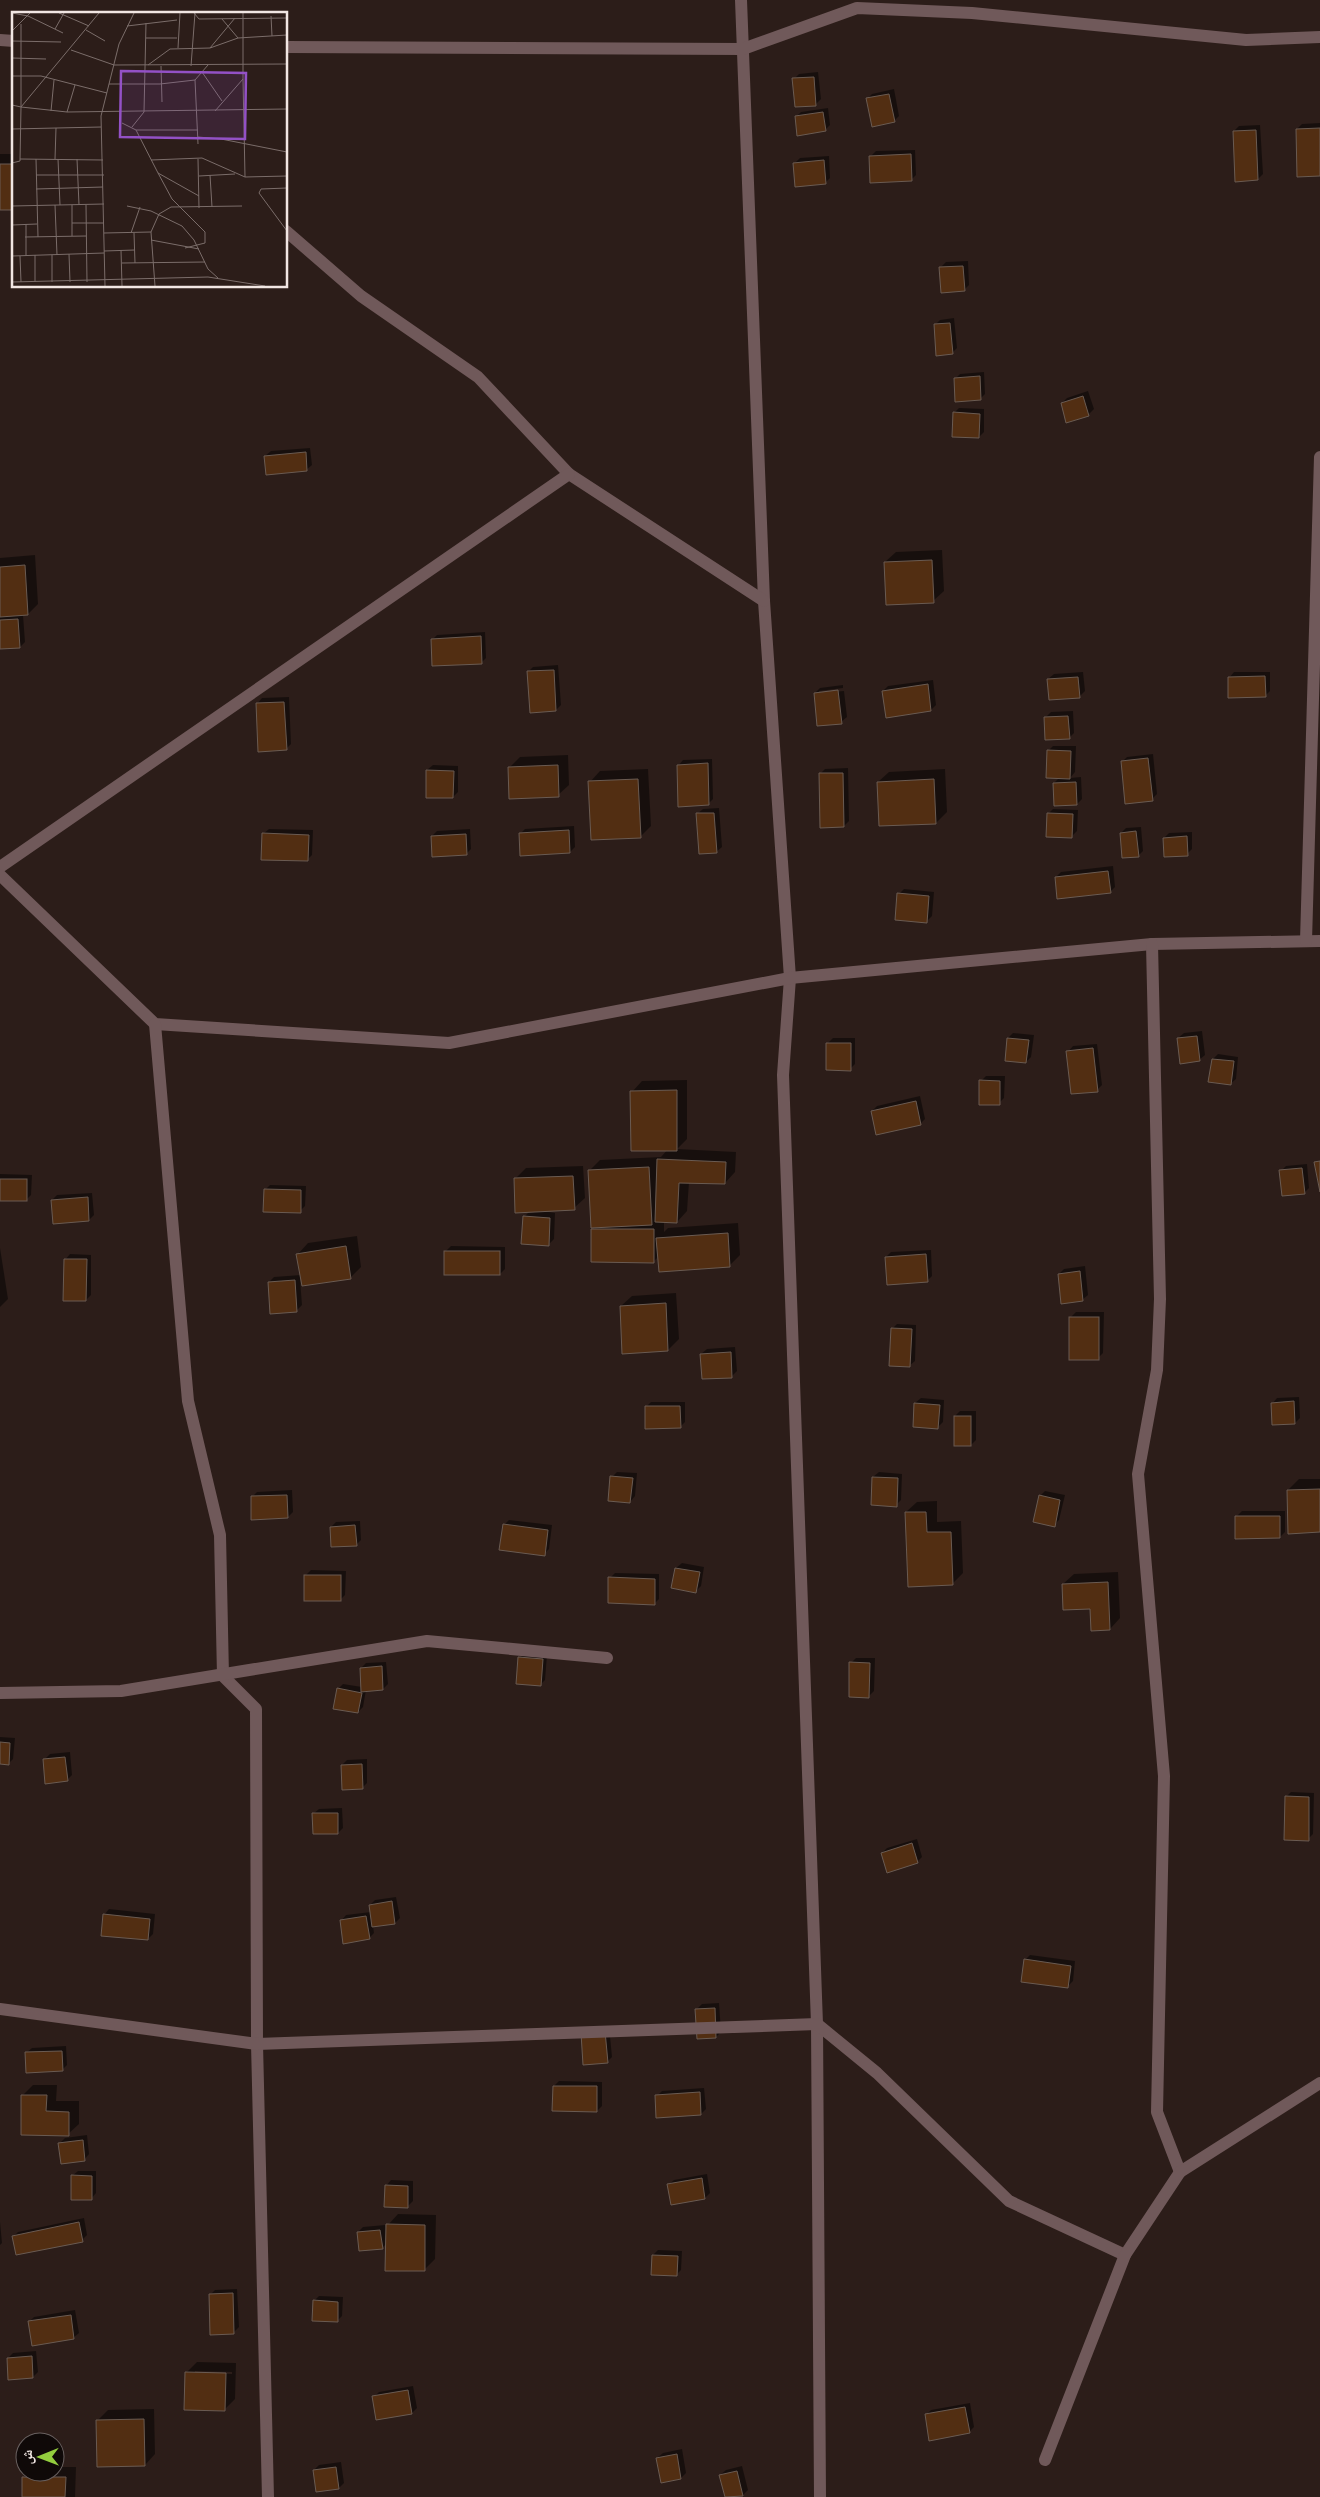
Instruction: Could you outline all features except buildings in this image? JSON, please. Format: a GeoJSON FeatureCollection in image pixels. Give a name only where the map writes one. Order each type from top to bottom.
{"type":"FeatureCollection","features":[{"type":"Feature","properties":{"kind":"street"},"geometry":{"type":"LineString","coordinates":[[741,0],[764,601],[790,978],[783,1075],[817,2024],[820,2497]]}},
{"type":"Feature","properties":{"kind":"street"},"geometry":{"type":"LineString","coordinates":[[288,47],[743,49],[857,8],[972,13],[1246,40],[1320,37]]}},
{"type":"Feature","properties":{"kind":"street"},"geometry":{"type":"LineString","coordinates":[[288,233],[361,296],[478,377],[569,474],[764,601]]}},
{"type":"Feature","properties":{"kind":"street"},"geometry":{"type":"LineString","coordinates":[[1306,941],[1320,457]]}},
{"type":"Feature","properties":{"kind":"street"},"geometry":{"type":"LineString","coordinates":[[0,867],[569,474]]}},
{"type":"Feature","properties":{"kind":"street"},"geometry":{"type":"LineString","coordinates":[[0,875],[155,1024],[449,1043],[790,978],[1152,944],[1320,941]]}},
{"type":"Feature","properties":{"kind":"street"},"geometry":{"type":"LineString","coordinates":[[1152,944],[1160,1299],[1157,1370],[1138,1474],[1164,1776],[1157,2112],[1180,2172]]}},
{"type":"Feature","properties":{"kind":"street"},"geometry":{"type":"LineString","coordinates":[[155,1024],[188,1402],[220,1535],[223,1676],[256,1709],[257,2044],[268,2497]]}},
{"type":"Feature","properties":{"kind":"street"},"geometry":{"type":"LineString","coordinates":[[0,1693],[121,1691],[223,1676],[427,1641],[607,1658]]}},
{"type":"Feature","properties":{"kind":"street"},"geometry":{"type":"LineString","coordinates":[[0,2009],[257,2044],[817,2024],[877,2073],[1009,2201],[1125,2255]]}},
{"type":"Feature","properties":{"kind":"street"},"geometry":{"type":"LineString","coordinates":[[1045,2460],[1125,2255],[1180,2172],[1320,2083]]}}]}
